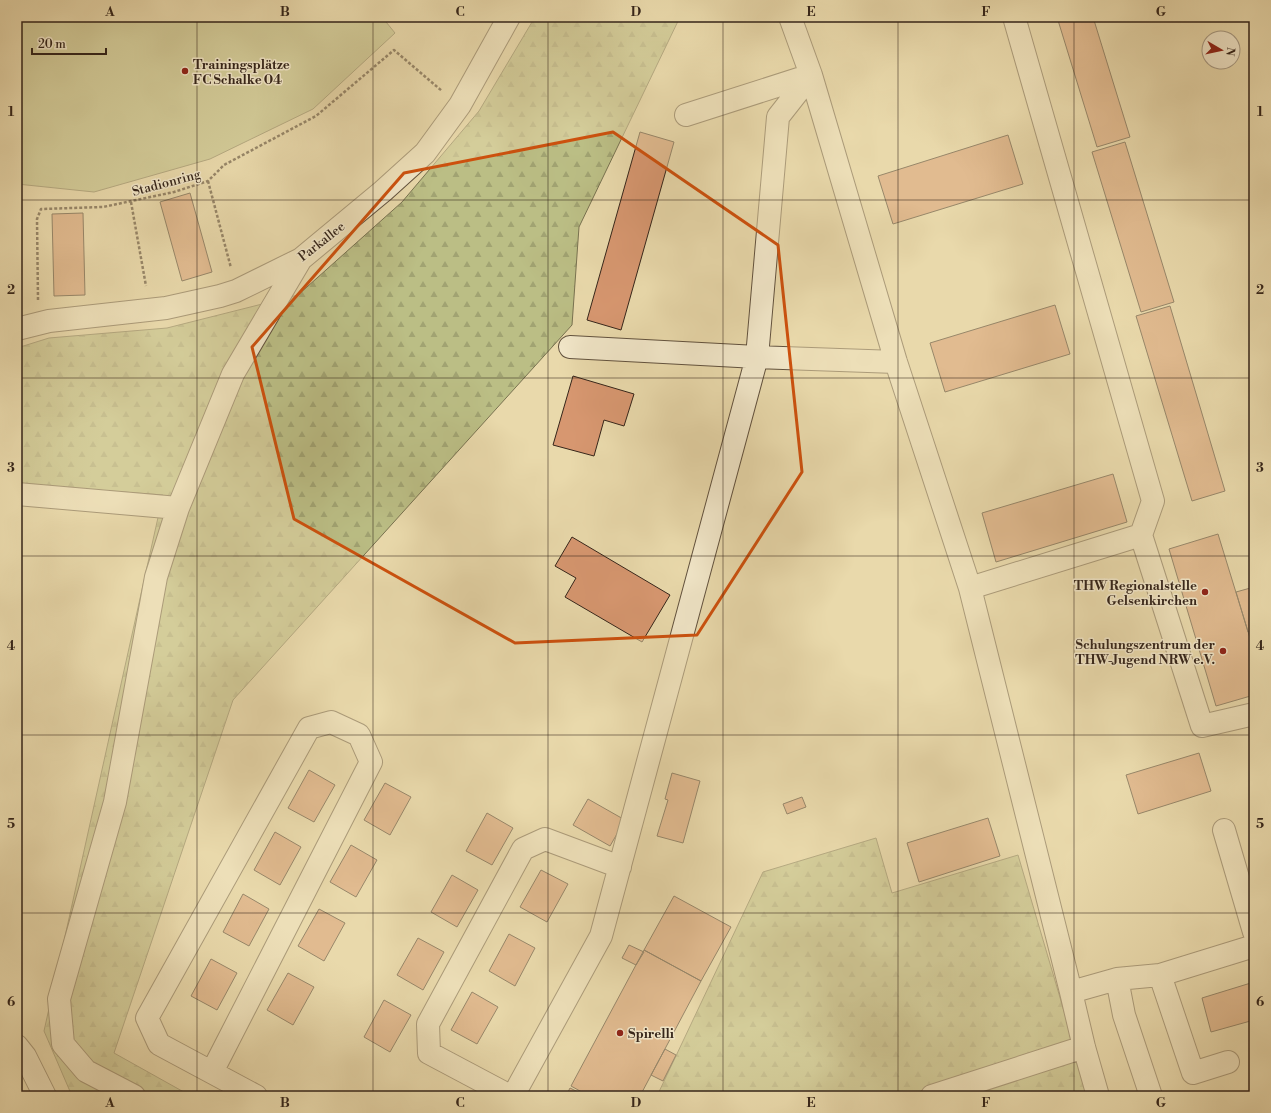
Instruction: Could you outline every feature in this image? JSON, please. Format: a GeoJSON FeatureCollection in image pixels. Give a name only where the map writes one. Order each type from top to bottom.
{"type":"FeatureCollection","features":[{"type":"Feature","properties":{"kind":"street","name":"Parkallee"},"geometry":{"type":"LineString","coordinates":[[27,326],[49,321],[166,308],[220,296],[236,291],[301,259],[383,191],[425,153],[460,105],[509,17]]}},
{"type":"Feature","properties":{"kind":"street"},"geometry":{"type":"LineString","coordinates":[[790,17],[811,75],[896,362],[970,588],[1072,992],[1084,1046],[1098,1096]]}},
{"type":"Feature","properties":{"kind":"street"},"geometry":{"type":"LineString","coordinates":[[1014,17],[1153,501],[1141,535],[1202,726],[1254,714]]}},
{"type":"Feature","properties":{"kind":"street"},"geometry":{"type":"LineString","coordinates":[[686,115],[811,75]]}},
{"type":"Feature","properties":{"kind":"street"},"geometry":{"type":"LineString","coordinates":[[513,1096],[601,936],[757,357],[778,117],[811,75]]}},
{"type":"Feature","properties":{"kind":"street"},"geometry":{"type":"LineString","coordinates":[[134,1096],[86,1071],[63,1044],[59,999],[115,802],[156,578],[178,508],[233,374],[301,259]]}},
{"type":"Feature","properties":{"kind":"street"},"geometry":{"type":"LineString","coordinates":[[570,346],[757,357],[896,362]]}},
{"type":"Feature","properties":{"kind":"street"},"geometry":{"type":"LineString","coordinates":[[17,494],[178,508]]}},
{"type":"Feature","properties":{"kind":"street"},"geometry":{"type":"LineString","coordinates":[[970,588],[1141,535]]}},
{"type":"Feature","properties":{"kind":"street"},"geometry":{"type":"LineString","coordinates":[[212,1072],[371,762],[359,736],[331,722],[309,728],[147,1018],[159,1044],[256,1096]]}},
{"type":"Feature","properties":{"kind":"street"},"geometry":{"type":"LineString","coordinates":[[1224,830],[1254,932]]}},
{"type":"Feature","properties":{"kind":"street"},"geometry":{"type":"LineString","coordinates":[[510,1096],[429,1053],[428,1024],[522,849],[545,840],[620,867]]}},
{"type":"Feature","properties":{"kind":"street"},"geometry":{"type":"LineString","coordinates":[[1072,992],[1117,980],[1160,975],[1254,946]]}},
{"type":"Feature","properties":{"kind":"street"},"geometry":{"type":"LineString","coordinates":[[1160,975],[1193,1073],[1228,1062]]}},
{"type":"Feature","properties":{"kind":"street"},"geometry":{"type":"LineString","coordinates":[[1117,980],[1124,1015],[1151,1096]]}},
{"type":"Feature","properties":{"kind":"street"},"geometry":{"type":"LineString","coordinates":[[17,1046],[25,1056],[45,1096]]}},
{"type":"Feature","properties":{"kind":"street"},"geometry":{"type":"LineString","coordinates":[[932,1096],[1084,1046]]}},
{"type":"Feature","properties":{"kind":"path","name":"Stadionring"},"geometry":{"type":"LineString","coordinates":[[27,326],[37,219],[42,209],[103,207],[174,192],[208,181],[224,165],[316,116],[394,50],[460,105]]}},
{"type":"Feature","properties":{"kind":"path"},"geometry":{"type":"LineString","coordinates":[[208,181],[236,291]]}},
{"type":"Feature","properties":{"kind":"path"},"geometry":{"type":"LineString","coordinates":[[131,202],[145,284]]}},
{"type":"Feature","properties":{"kind":"path"},"geometry":{"type":"LineString","coordinates":[[17,248],[18,214]]}},
{"type":"Feature","properties":{"kind":"highlighted area"},"geometry":{"type":"Polygon","coordinates":[[[613,132],[778,245],[802,472],[697,635],[515,643],[294,519],[252,347],[404,173],[613,132]]]}},
{"type":"Feature","properties":{"kind":"green space","name":"Trainingsplätze FC Schalke 04"},"geometry":{"type":"Polygon","coordinates":[[[17,17],[382,17],[395,33],[313,109],[210,159],[94,192],[17,184],[17,17]]]}},
{"type":"Feature","properties":{"kind":"green space"},"geometry":{"type":"Polygon","coordinates":[[[535,17],[680,17],[579,227],[572,325],[233,700],[114,1053],[191,1096],[72,1096],[44,1031],[163,495],[17,484],[17,348],[49,338],[167,328],[298,295],[402,202],[479,111],[535,17]]]}},
{"type":"Feature","properties":{"kind":"green space"},"geometry":{"type":"Polygon","coordinates":[[[876,838],[892,893],[1018,855],[1089,1096],[657,1096],[763,872],[876,838]]]}},
{"type":"Feature","properties":{"kind":"building"},"geometry":{"type":"Polygon","coordinates":[[[1057,17],[1093,17],[1130,137],[1097,147],[1057,17]]]}},
{"type":"Feature","properties":{"kind":"building"},"geometry":{"type":"Polygon","coordinates":[[[640,132],[674,142],[621,330],[587,320],[640,132]]]}},
{"type":"Feature","properties":{"kind":"building"},"geometry":{"type":"Polygon","coordinates":[[[1008,135],[1023,184],[893,224],[878,176],[1008,135]]]}},
{"type":"Feature","properties":{"kind":"building"},"geometry":{"type":"Polygon","coordinates":[[[1125,142],[1174,302],[1141,312],[1092,152],[1125,142]]]}},
{"type":"Feature","properties":{"kind":"building"},"geometry":{"type":"Polygon","coordinates":[[[190,193],[212,272],[182,281],[160,202],[190,193]]]}},
{"type":"Feature","properties":{"kind":"building"},"geometry":{"type":"Polygon","coordinates":[[[83,213],[85,295],[54,296],[52,214],[83,213]]]}},
{"type":"Feature","properties":{"kind":"building"},"geometry":{"type":"Polygon","coordinates":[[[1055,305],[1070,354],[945,392],[930,343],[1055,305]]]}},
{"type":"Feature","properties":{"kind":"building"},"geometry":{"type":"Polygon","coordinates":[[[1170,306],[1225,491],[1192,501],[1136,316],[1170,306]]]}},
{"type":"Feature","properties":{"kind":"building"},"geometry":{"type":"Polygon","coordinates":[[[573,376],[634,394],[624,426],[604,420],[594,456],[553,445],[573,376]]]}},
{"type":"Feature","properties":{"kind":"building"},"geometry":{"type":"Polygon","coordinates":[[[1113,474],[1127,522],[996,562],[982,513],[1113,474]]]}},
{"type":"Feature","properties":{"kind":"building"},"geometry":{"type":"Polygon","coordinates":[[[1218,534],[1254,651],[1254,695],[1216,706],[1169,549],[1218,534]]]}},
{"type":"Feature","properties":{"kind":"building"},"geometry":{"type":"Polygon","coordinates":[[[572,537],[670,595],[642,642],[565,597],[576,578],[555,566],[572,537]]]}},
{"type":"Feature","properties":{"kind":"building"},"geometry":{"type":"Polygon","coordinates":[[[1254,587],[1254,630],[1248,632],[1236,592],[1254,587]]]}},
{"type":"Feature","properties":{"kind":"building"},"geometry":{"type":"Polygon","coordinates":[[[1199,753],[1211,791],[1138,814],[1126,775],[1199,753]]]}},
{"type":"Feature","properties":{"kind":"building"},"geometry":{"type":"Polygon","coordinates":[[[309,770],[335,785],[314,822],[288,808],[309,770]]]}},
{"type":"Feature","properties":{"kind":"building"},"geometry":{"type":"Polygon","coordinates":[[[672,773],[700,781],[683,843],[657,836],[668,800],[665,799],[672,773]]]}},
{"type":"Feature","properties":{"kind":"building"},"geometry":{"type":"Polygon","coordinates":[[[385,783],[411,797],[390,835],[364,820],[385,783]]]}},
{"type":"Feature","properties":{"kind":"building"},"geometry":{"type":"Polygon","coordinates":[[[802,797],[806,807],[787,814],[783,804],[802,797]]]}},
{"type":"Feature","properties":{"kind":"building"},"geometry":{"type":"Polygon","coordinates":[[[588,799],[625,820],[610,846],[573,825],[588,799]]]}},
{"type":"Feature","properties":{"kind":"building"},"geometry":{"type":"Polygon","coordinates":[[[487,813],[513,828],[492,865],[466,851],[487,813]]]}},
{"type":"Feature","properties":{"kind":"building"},"geometry":{"type":"Polygon","coordinates":[[[988,818],[1000,856],[919,882],[907,843],[988,818]]]}},
{"type":"Feature","properties":{"kind":"building"},"geometry":{"type":"Polygon","coordinates":[[[275,832],[301,847],[280,885],[254,870],[275,832]]]}},
{"type":"Feature","properties":{"kind":"building"},"geometry":{"type":"Polygon","coordinates":[[[351,845],[377,860],[356,897],[330,882],[351,845]]]}},
{"type":"Feature","properties":{"kind":"building"},"geometry":{"type":"Polygon","coordinates":[[[541,870],[568,884],[547,922],[520,907],[541,870]]]}},
{"type":"Feature","properties":{"kind":"building"},"geometry":{"type":"Polygon","coordinates":[[[452,875],[478,890],[457,927],[431,912],[452,875]]]}},
{"type":"Feature","properties":{"kind":"building"},"geometry":{"type":"Polygon","coordinates":[[[243,894],[269,909],[249,946],[223,932],[243,894]]]}},
{"type":"Feature","properties":{"kind":"building"},"geometry":{"type":"Polygon","coordinates":[[[674,896],[731,927],[701,981],[644,950],[674,896]]]}},
{"type":"Feature","properties":{"kind":"building"},"geometry":{"type":"Polygon","coordinates":[[[319,909],[345,923],[324,961],[298,946],[319,909]]]}},
{"type":"Feature","properties":{"kind":"building"},"geometry":{"type":"Polygon","coordinates":[[[509,934],[535,948],[515,986],[489,971],[509,934]]]}},
{"type":"Feature","properties":{"kind":"building"},"geometry":{"type":"Polygon","coordinates":[[[418,938],[444,952],[423,990],[397,975],[418,938]]]}},
{"type":"Feature","properties":{"kind":"building"},"geometry":{"type":"Polygon","coordinates":[[[629,945],[644,952],[636,965],[622,958],[629,945]]]}},
{"type":"Feature","properties":{"kind":"building"},"geometry":{"type":"Polygon","coordinates":[[[644,950],[701,981],[640,1096],[589,1096],[571,1086],[644,950]]]}},
{"type":"Feature","properties":{"kind":"building"},"geometry":{"type":"Polygon","coordinates":[[[211,959],[237,973],[217,1010],[191,996],[211,959]]]}},
{"type":"Feature","properties":{"kind":"building"},"geometry":{"type":"Polygon","coordinates":[[[288,973],[314,987],[293,1025],[267,1010],[288,973]]]}},
{"type":"Feature","properties":{"kind":"building"},"geometry":{"type":"Polygon","coordinates":[[[1254,982],[1254,1020],[1211,1032],[1202,998],[1254,982]]]}},
{"type":"Feature","properties":{"kind":"building"},"geometry":{"type":"Polygon","coordinates":[[[472,992],[498,1007],[477,1044],[451,1030],[472,992]]]}},
{"type":"Feature","properties":{"kind":"building"},"geometry":{"type":"Polygon","coordinates":[[[384,1000],[411,1015],[390,1052],[364,1037],[384,1000]]]}},
{"type":"Feature","properties":{"kind":"building"},"geometry":{"type":"Polygon","coordinates":[[[665,1049],[676,1055],[663,1081],[651,1075],[665,1049]]]}},
{"type":"Feature","properties":{"kind":"building"},"geometry":{"type":"Polygon","coordinates":[[[570,1088],[586,1096],[566,1096],[570,1088]]]}},
{"type":"Feature","properties":{"kind":"place","name":"Trainingsplätze FC Schalke 04"},"geometry":{"type":"Point","coordinates":[185,71]}},
{"type":"Feature","properties":{"kind":"place","name":"THW Regionalstelle Gelsenkirchen"},"geometry":{"type":"Point","coordinates":[1205,592]}},
{"type":"Feature","properties":{"kind":"place","name":"Schulungszentrum der THW-Jugend NRW e.V."},"geometry":{"type":"Point","coordinates":[1223,651]}},
{"type":"Feature","properties":{"kind":"place","name":"Spirelli"},"geometry":{"type":"Point","coordinates":[620,1033]}}]}
